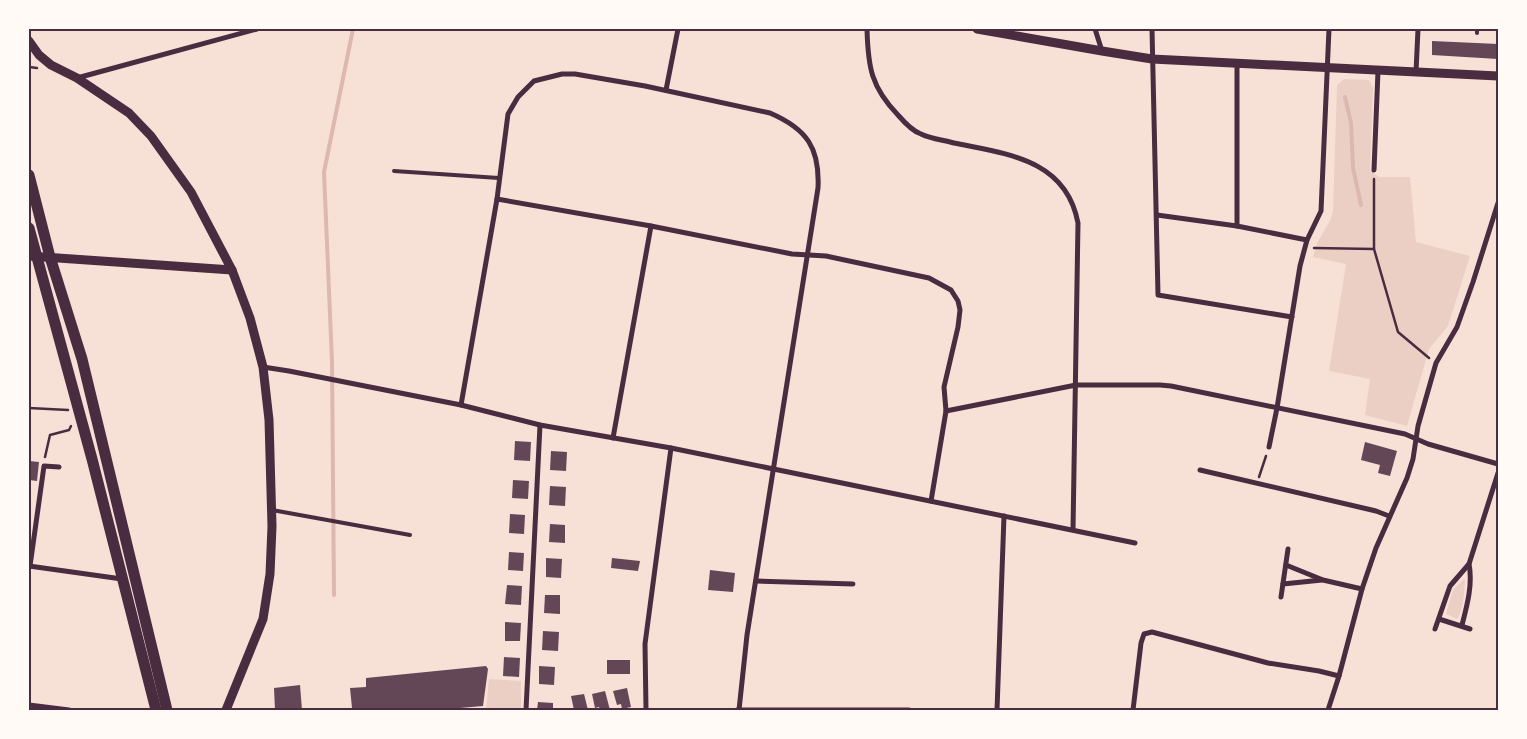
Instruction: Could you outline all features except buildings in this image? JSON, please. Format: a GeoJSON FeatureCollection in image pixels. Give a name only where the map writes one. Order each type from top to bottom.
{"type":"FeatureCollection","features":[{"type":"Feature","properties":{"kind":"main road"},"geometry":{"type":"LineString","coordinates":[[29,175],[50,257],[82,358],[167,710]]}},
{"type":"Feature","properties":{"kind":"main road"},"geometry":{"type":"LineString","coordinates":[[29,228],[32,257],[78,410],[156,710]]}},
{"type":"Feature","properties":{"kind":"street"},"geometry":{"type":"LineString","coordinates":[[77,78],[257,29]]}},
{"type":"Feature","properties":{"kind":"street"},"geometry":{"type":"LineString","coordinates":[[666,90],[678,29]]}},
{"type":"Feature","properties":{"kind":"street"},"geometry":{"type":"LineString","coordinates":[[867,29],[868,59],[873,79],[885,102],[903,121],[920,134],[1014,156],[1035,164],[1053,175],[1075,207],[1078,223],[1073,530]]}},
{"type":"Feature","properties":{"kind":"street"},"geometry":{"type":"LineString","coordinates":[[977,29],[1102,52],[1152,59],[1498,76]]}},
{"type":"Feature","properties":{"kind":"street"},"geometry":{"type":"LineString","coordinates":[[1095,29],[1102,52]]}},
{"type":"Feature","properties":{"kind":"street"},"geometry":{"type":"LineString","coordinates":[[1152,29],[1158,294],[1292,317]]}},
{"type":"Feature","properties":{"kind":"street"},"geometry":{"type":"LineString","coordinates":[[1269,447],[1278,408],[1300,266],[1307,240],[1321,211],[1329,29]]}},
{"type":"Feature","properties":{"kind":"street"},"geometry":{"type":"LineString","coordinates":[[1416,72],[1418,29]]}},
{"type":"Feature","properties":{"kind":"street"},"geometry":{"type":"LineString","coordinates":[[29,41],[39,55],[51,65],[77,78],[129,113],[151,136],[192,192],[232,270],[250,318],[263,367],[269,420],[272,510],[270,574],[263,619],[226,710]]}},
{"type":"Feature","properties":{"kind":"street"},"geometry":{"type":"LineString","coordinates":[[1237,64],[1237,226]]}},
{"type":"Feature","properties":{"kind":"street"},"geometry":{"type":"LineString","coordinates":[[1374,170],[1378,71]]}},
{"type":"Feature","properties":{"kind":"street"},"geometry":{"type":"LineString","coordinates":[[461,405],[497,199],[508,114],[518,97],[534,81],[562,74],[575,74],[666,90],[770,114],[790,123],[805,135],[814,152],[818,174],[808,255],[747,635],[738,710],[909,710]]}},
{"type":"Feature","properties":{"kind":"street"},"geometry":{"type":"LineString","coordinates":[[497,199],[651,226],[792,254],[826,256],[930,278],[951,290],[958,301],[960,310],[958,327],[944,387],[946,411],[931,501]]}},
{"type":"Feature","properties":{"kind":"street"},"geometry":{"type":"LineString","coordinates":[[1328,710],[1362,589],[1376,548],[1407,478],[1413,459],[1415,439],[1436,363],[1457,327],[1496,223],[1498,204]]}},
{"type":"Feature","properties":{"kind":"street"},"geometry":{"type":"LineString","coordinates":[[1157,215],[1237,226],[1307,240]]}},
{"type":"Feature","properties":{"kind":"street"},"geometry":{"type":"LineString","coordinates":[[613,438],[651,226]]}},
{"type":"Feature","properties":{"kind":"street"},"geometry":{"type":"LineString","coordinates":[[32,257],[232,270]]}},
{"type":"Feature","properties":{"kind":"street"},"geometry":{"type":"LineString","coordinates":[[263,367],[289,370],[461,405],[540,425],[671,448],[1135,543]]}},
{"type":"Feature","properties":{"kind":"street"},"geometry":{"type":"LineString","coordinates":[[946,411],[1076,385],[1160,385],[1405,434],[1428,444],[1498,464]]}},
{"type":"Feature","properties":{"kind":"street"},"geometry":{"type":"LineString","coordinates":[[526,710],[540,425]]}},
{"type":"Feature","properties":{"kind":"street"},"geometry":{"type":"LineString","coordinates":[[646,710],[646,644],[671,448]]}},
{"type":"Feature","properties":{"kind":"street"},"geometry":{"type":"LineString","coordinates":[[59,467],[44,466],[30,566],[123,579]]}},
{"type":"Feature","properties":{"kind":"street"},"geometry":{"type":"LineString","coordinates":[[1200,470],[1389,516]]}},
{"type":"Feature","properties":{"kind":"street"},"geometry":{"type":"LineString","coordinates":[[1436,629],[1450,586],[1469,564],[1498,473]]}},
{"type":"Feature","properties":{"kind":"street"},"geometry":{"type":"LineString","coordinates":[[997,710],[1004,516]]}},
{"type":"Feature","properties":{"kind":"street"},"geometry":{"type":"LineString","coordinates":[[1281,597],[1288,549]]}},
{"type":"Feature","properties":{"kind":"street"},"geometry":{"type":"LineString","coordinates":[[1462,626],[1468,599],[1471,572],[1469,564]]}},
{"type":"Feature","properties":{"kind":"street"},"geometry":{"type":"LineString","coordinates":[[1286,565],[1323,580],[1362,589]]}},
{"type":"Feature","properties":{"kind":"street"},"geometry":{"type":"LineString","coordinates":[[1283,584],[1323,580]]}},
{"type":"Feature","properties":{"kind":"street"},"geometry":{"type":"LineString","coordinates":[[756,581],[854,584]]}},
{"type":"Feature","properties":{"kind":"street"},"geometry":{"type":"LineString","coordinates":[[1439,619],[1470,629]]}},
{"type":"Feature","properties":{"kind":"street"},"geometry":{"type":"LineString","coordinates":[[1133,710],[1141,643],[1144,634],[1152,632],[1268,663],[1339,676]]}},
{"type":"Feature","properties":{"kind":"street"},"geometry":{"type":"LineString","coordinates":[[29,705],[69,710]]}},
{"type":"Feature","properties":{"kind":"lane"},"geometry":{"type":"LineString","coordinates":[[394,171],[499,178]]}},
{"type":"Feature","properties":{"kind":"lane"},"geometry":{"type":"LineString","coordinates":[[272,510],[410,535]]}},
{"type":"Feature","properties":{"kind":"path"},"geometry":{"type":"LineString","coordinates":[[1374,170],[1374,249],[1398,332],[1436,363]]}},
{"type":"Feature","properties":{"kind":"path"},"geometry":{"type":"LineString","coordinates":[[1306,248],[1374,249]]}},
{"type":"Feature","properties":{"kind":"path"},"geometry":{"type":"LineString","coordinates":[[29,408],[78,410]]}},
{"type":"Feature","properties":{"kind":"path"},"geometry":{"type":"LineString","coordinates":[[44,466],[50,435],[69,430]]}},
{"type":"Feature","properties":{"kind":"path"},"geometry":{"type":"LineString","coordinates":[[1257,483],[1269,447]]}},
{"type":"Feature","properties":{"kind":"shaded area"},"geometry":{"type":"Polygon","coordinates":[[[1344,79],[1369,80],[1373,88],[1370,171],[1379,177],[1410,177],[1416,242],[1470,256],[1448,326],[1429,349],[1407,426],[1365,415],[1370,379],[1329,371],[1346,264],[1313,257],[1317,243],[1331,219],[1333,210],[1337,85],[1344,79]]]}},
{"type":"Feature","properties":{"kind":"shaded area"},"geometry":{"type":"Polygon","coordinates":[[[1464,579],[1463,600],[1457,619],[1446,614],[1453,590],[1464,579]]]}},
{"type":"Feature","properties":{"kind":"shaded area"},"geometry":{"type":"Polygon","coordinates":[[[489,679],[521,681],[521,710],[486,710],[489,679]]]}},
{"type":"Feature","properties":{"kind":"waterway"},"geometry":{"type":"LineString","coordinates":[[334,595],[332,362],[324,172],[353,29]]}},
{"type":"Feature","properties":{"kind":"waterway"},"geometry":{"type":"LineString","coordinates":[[1345,97],[1351,123],[1353,168],[1361,205]]}}]}
